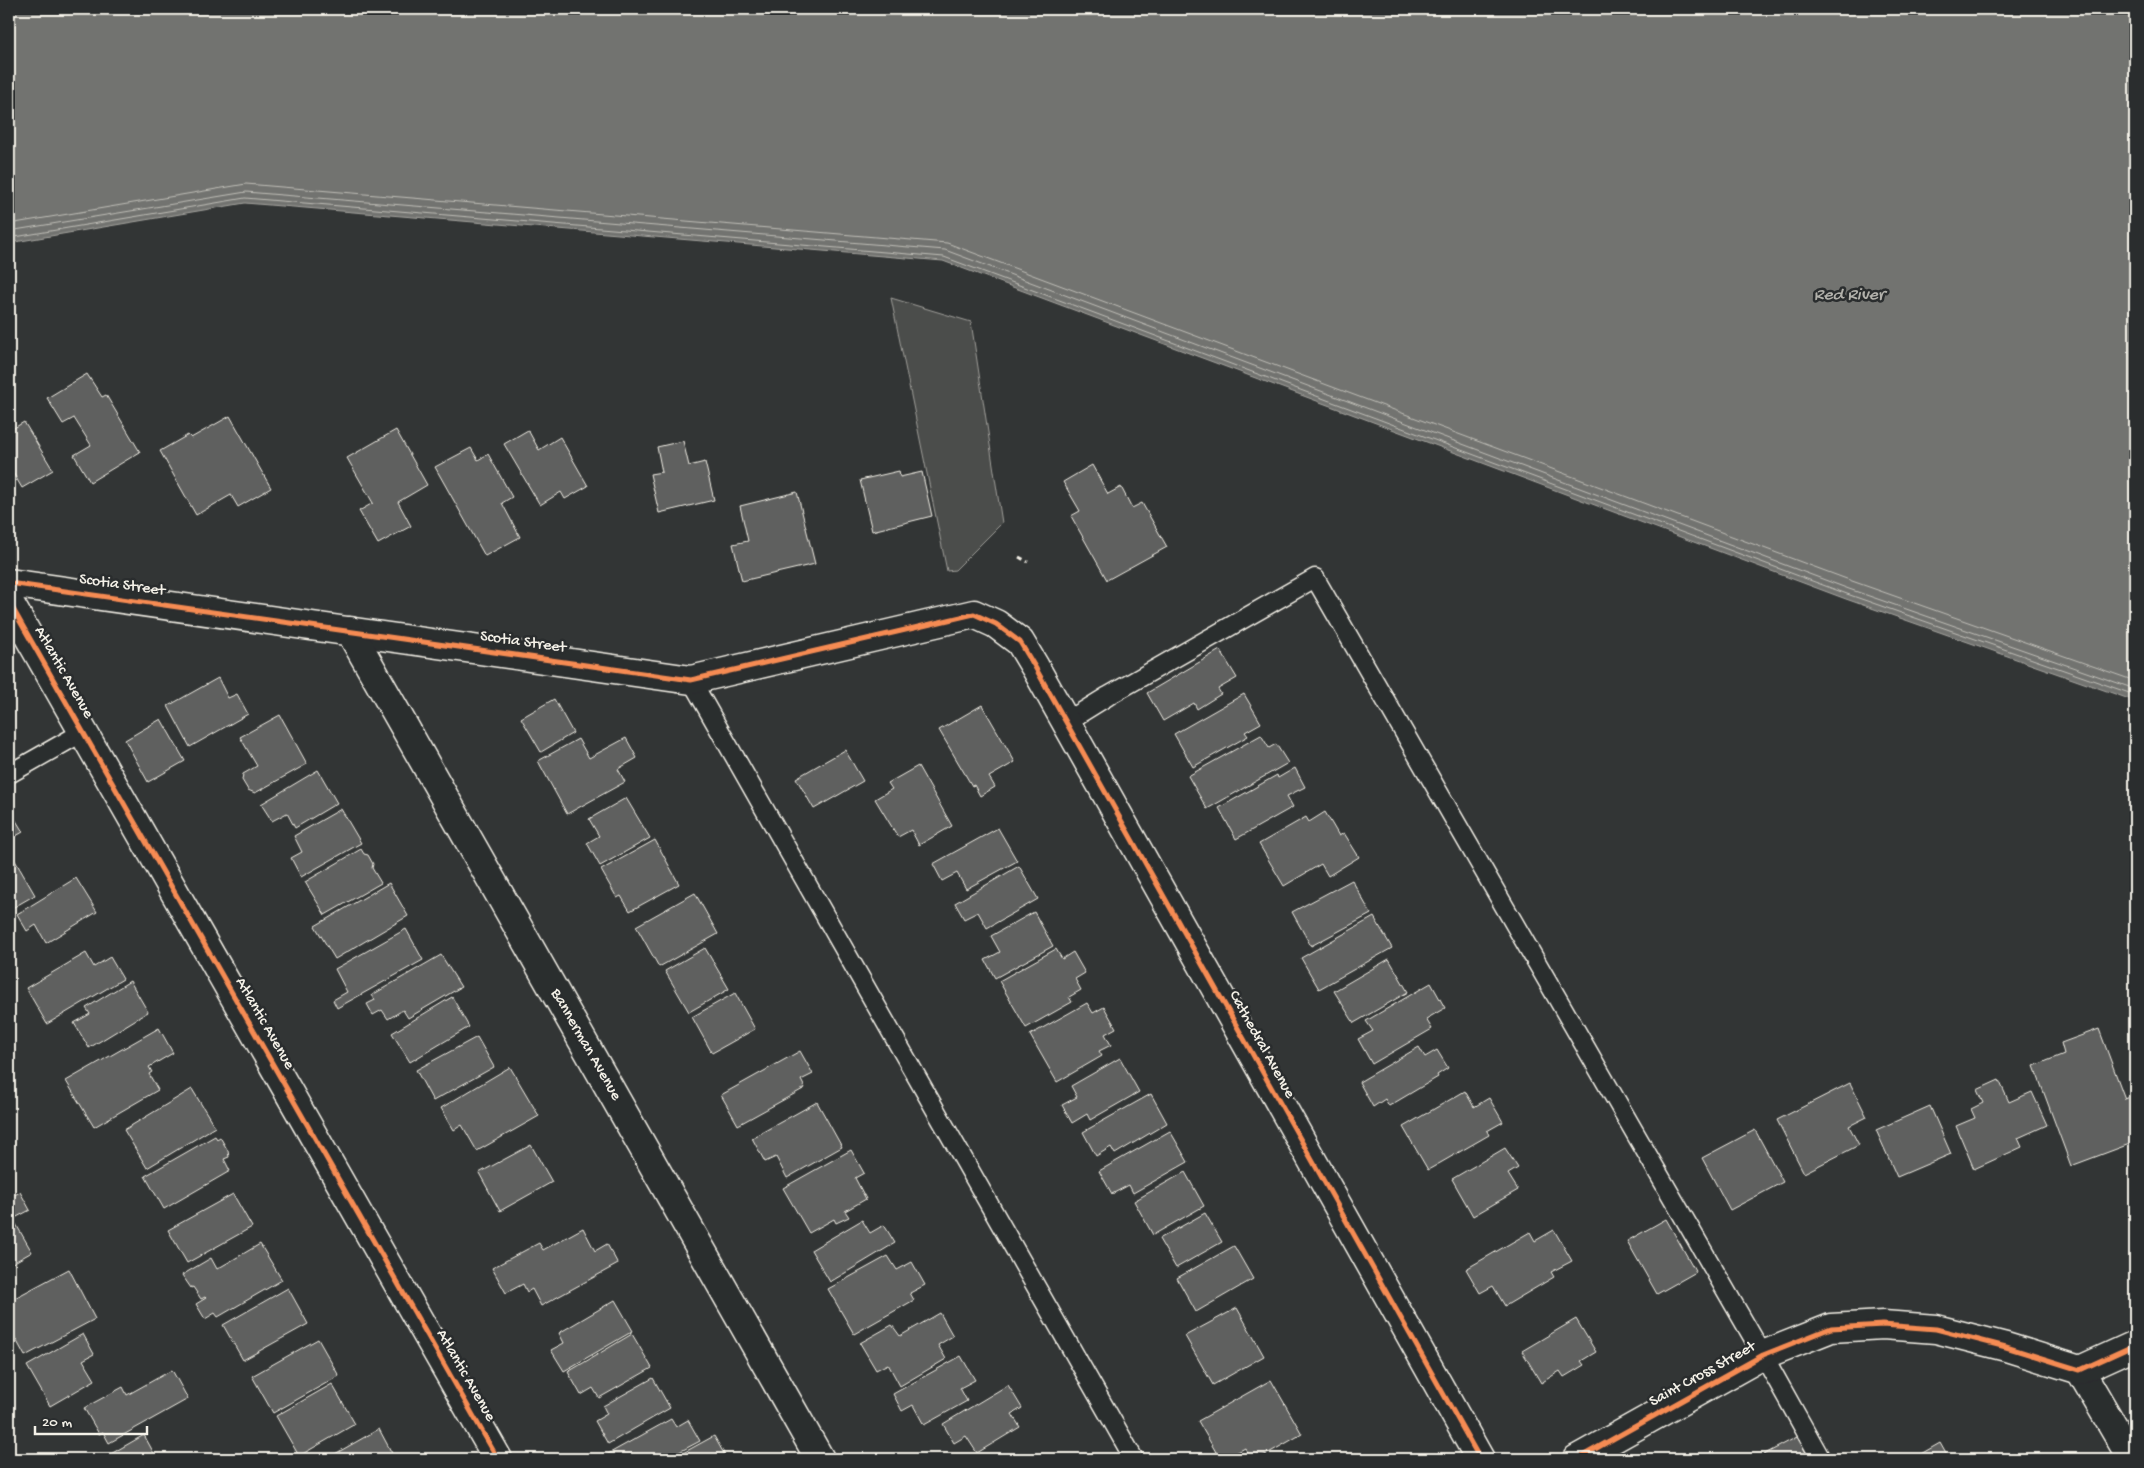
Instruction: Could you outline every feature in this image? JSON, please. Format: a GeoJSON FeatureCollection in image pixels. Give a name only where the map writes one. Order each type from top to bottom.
{"type":"FeatureCollection","features":[{"type":"Feature","properties":{"kind":"street","name":"Scotia Street"},"geometry":{"type":"LineString","coordinates":[[9,582],[691,680],[974,614],[996,624],[1020,642]]}},
{"type":"Feature","properties":{"kind":"street","name":"Atlantic Avenue"},"geometry":{"type":"LineString","coordinates":[[9,602],[498,1459]]}},
{"type":"Feature","properties":{"kind":"street","name":"Bannerman Avenue"},"geometry":{"type":"LineString","coordinates":[[350,631],[820,1459]]}},
{"type":"Feature","properties":{"kind":"street","name":"Cathedral Avenue"},"geometry":{"type":"LineString","coordinates":[[1020,642],[1480,1459]]}},
{"type":"Feature","properties":{"kind":"street","name":"Saint Cross Street"},"geometry":{"type":"LineString","coordinates":[[1576,1459],[1763,1355],[1831,1328],[1883,1325],[1936,1329],[2006,1347],[2080,1370]]}},
{"type":"Feature","properties":{"kind":"street"},"geometry":{"type":"LineString","coordinates":[[2132,1459],[2080,1370],[2135,1345]]}},
{"type":"Feature","properties":{"kind":"lane"},"geometry":{"type":"LineString","coordinates":[[1066,722],[1315,578],[1763,1355],[1821,1459]]}},
{"type":"Feature","properties":{"kind":"lane"},"geometry":{"type":"LineString","coordinates":[[691,680],[1134,1459]]}},
{"type":"Feature","properties":{"kind":"lane"},"geometry":{"type":"LineString","coordinates":[[9,774],[83,732]]}},
{"type":"Feature","properties":{"kind":"path"},"geometry":{"type":"LineString","coordinates":[[1019,557],[1028,562]]}},
{"type":"Feature","properties":{"kind":"shaded area"},"geometry":{"type":"Polygon","coordinates":[[[891,298],[971,322],[1002,523],[955,570],[947,571],[891,298]]]}},
{"type":"Feature","properties":{"kind":"water","name":"Red River"},"geometry":{"type":"Polygon","coordinates":[[[9,9],[2135,9],[2135,701],[1846,599],[943,261],[245,203],[9,243],[9,9]]]}},
{"type":"Feature","properties":{"kind":"building"},"geometry":{"type":"Polygon","coordinates":[[[87,374],[102,397],[106,395],[140,452],[90,482],[74,455],[91,445],[74,418],[63,424],[47,398],[87,374]]]}},
{"type":"Feature","properties":{"kind":"building"},"geometry":{"type":"Polygon","coordinates":[[[230,416],[271,488],[238,507],[231,495],[196,515],[160,451],[188,435],[191,438],[230,416]]]}},
{"type":"Feature","properties":{"kind":"building"},"geometry":{"type":"Polygon","coordinates":[[[24,422],[53,470],[22,488],[9,466],[9,431],[24,422]]]}},
{"type":"Feature","properties":{"kind":"building"},"geometry":{"type":"Polygon","coordinates":[[[396,430],[427,485],[398,502],[411,526],[378,544],[359,511],[373,503],[347,458],[396,430]]]}},
{"type":"Feature","properties":{"kind":"building"},"geometry":{"type":"Polygon","coordinates":[[[528,430],[539,450],[560,437],[588,486],[565,499],[561,492],[540,505],[504,444],[528,430]]]}},
{"type":"Feature","properties":{"kind":"building"},"geometry":{"type":"Polygon","coordinates":[[[683,441],[689,466],[705,462],[714,500],[659,513],[650,474],[662,472],[657,447],[683,441]]]}},
{"type":"Feature","properties":{"kind":"building"},"geometry":{"type":"Polygon","coordinates":[[[471,448],[478,460],[488,454],[512,497],[502,503],[520,537],[485,556],[435,467],[471,448]]]}},
{"type":"Feature","properties":{"kind":"building"},"geometry":{"type":"Polygon","coordinates":[[[1092,465],[1108,494],[1121,487],[1132,508],[1142,503],[1167,547],[1107,580],[1071,516],[1080,511],[1063,482],[1092,465]]]}},
{"type":"Feature","properties":{"kind":"building"},"geometry":{"type":"Polygon","coordinates":[[[899,471],[900,477],[922,472],[932,516],[872,531],[860,480],[899,471]]]}},
{"type":"Feature","properties":{"kind":"building"},"geometry":{"type":"Polygon","coordinates":[[[797,492],[815,564],[742,581],[733,544],[748,541],[740,506],[797,492]]]}},
{"type":"Feature","properties":{"kind":"building"},"geometry":{"type":"Polygon","coordinates":[[[1220,650],[1237,678],[1218,689],[1221,694],[1197,709],[1194,703],[1163,721],[1147,693],[1220,650]]]}},
{"type":"Feature","properties":{"kind":"building"},"geometry":{"type":"Polygon","coordinates":[[[218,678],[228,698],[237,694],[248,714],[190,747],[168,706],[218,678]]]}},
{"type":"Feature","properties":{"kind":"building"},"geometry":{"type":"Polygon","coordinates":[[[1244,694],[1261,723],[1245,732],[1248,736],[1193,767],[1174,734],[1244,694]]]}},
{"type":"Feature","properties":{"kind":"building"},"geometry":{"type":"Polygon","coordinates":[[[554,699],[573,733],[541,752],[521,718],[554,699]]]}},
{"type":"Feature","properties":{"kind":"building"},"geometry":{"type":"Polygon","coordinates":[[[982,705],[1015,762],[989,777],[995,787],[980,796],[974,785],[972,786],[939,730],[982,705]]]}},
{"type":"Feature","properties":{"kind":"building"},"geometry":{"type":"Polygon","coordinates":[[[280,715],[307,764],[255,793],[248,790],[242,780],[243,774],[257,766],[240,737],[280,715]]]}},
{"type":"Feature","properties":{"kind":"building"},"geometry":{"type":"Polygon","coordinates":[[[161,719],[185,761],[148,782],[125,740],[161,719]]]}},
{"type":"Feature","properties":{"kind":"building"},"geometry":{"type":"Polygon","coordinates":[[[1261,735],[1269,748],[1276,744],[1288,763],[1207,809],[1188,776],[1261,735]]]}},
{"type":"Feature","properties":{"kind":"building"},"geometry":{"type":"Polygon","coordinates":[[[626,738],[637,758],[618,769],[625,782],[567,814],[538,761],[578,739],[589,758],[626,738]]]}},
{"type":"Feature","properties":{"kind":"building"},"geometry":{"type":"Polygon","coordinates":[[[845,750],[863,781],[814,809],[796,778],[845,750]]]}},
{"type":"Feature","properties":{"kind":"building"},"geometry":{"type":"Polygon","coordinates":[[[918,766],[952,826],[919,845],[911,830],[898,837],[875,799],[892,789],[888,783],[918,766]]]}},
{"type":"Feature","properties":{"kind":"building"},"geometry":{"type":"Polygon","coordinates":[[[1295,768],[1305,787],[1287,796],[1293,807],[1236,839],[1219,808],[1277,775],[1278,778],[1295,768]]]}},
{"type":"Feature","properties":{"kind":"building"},"geometry":{"type":"Polygon","coordinates":[[[318,770],[337,803],[295,828],[287,813],[272,821],[261,804],[318,770]]]}},
{"type":"Feature","properties":{"kind":"building"},"geometry":{"type":"Polygon","coordinates":[[[626,798],[650,838],[600,866],[587,843],[599,836],[589,819],[626,798]]]}},
{"type":"Feature","properties":{"kind":"building"},"geometry":{"type":"Polygon","coordinates":[[[9,809],[23,832],[9,840],[9,809]]]}},
{"type":"Feature","properties":{"kind":"building"},"geometry":{"type":"Polygon","coordinates":[[[341,809],[361,843],[301,877],[291,858],[302,852],[294,836],[341,809]]]}},
{"type":"Feature","properties":{"kind":"building"},"geometry":{"type":"Polygon","coordinates":[[[1325,812],[1339,836],[1344,833],[1359,857],[1328,876],[1321,864],[1284,886],[1259,844],[1306,817],[1309,822],[1325,812]]]}},
{"type":"Feature","properties":{"kind":"building"},"geometry":{"type":"Polygon","coordinates":[[[998,828],[1017,861],[966,889],[957,873],[942,881],[933,864],[998,828]]]}},
{"type":"Feature","properties":{"kind":"building"},"geometry":{"type":"Polygon","coordinates":[[[655,840],[679,884],[630,911],[621,896],[617,898],[601,870],[655,840]]]}},
{"type":"Feature","properties":{"kind":"building"},"geometry":{"type":"Polygon","coordinates":[[[361,849],[364,854],[368,855],[373,864],[372,868],[381,883],[325,915],[305,882],[361,849]]]}},
{"type":"Feature","properties":{"kind":"building"},"geometry":{"type":"Polygon","coordinates":[[[13,857],[35,895],[9,910],[9,859],[13,857]]]}},
{"type":"Feature","properties":{"kind":"building"},"geometry":{"type":"Polygon","coordinates":[[[1019,866],[1038,899],[987,928],[978,912],[964,919],[955,903],[1019,866]]]}},
{"type":"Feature","properties":{"kind":"building"},"geometry":{"type":"Polygon","coordinates":[[[76,878],[97,912],[46,943],[36,925],[27,931],[17,914],[76,878]]]}},
{"type":"Feature","properties":{"kind":"building"},"geometry":{"type":"Polygon","coordinates":[[[1352,880],[1371,914],[1311,946],[1292,912],[1352,880]]]}},
{"type":"Feature","properties":{"kind":"building"},"geometry":{"type":"Polygon","coordinates":[[[389,883],[408,916],[335,959],[315,926],[389,883]]]}},
{"type":"Feature","properties":{"kind":"building"},"geometry":{"type":"Polygon","coordinates":[[[695,893],[718,934],[659,967],[636,926],[695,893]]]}},
{"type":"Feature","properties":{"kind":"building"},"geometry":{"type":"Polygon","coordinates":[[[1034,912],[1053,946],[995,978],[985,960],[1000,952],[991,936],[1034,912]]]}},
{"type":"Feature","properties":{"kind":"building"},"geometry":{"type":"Polygon","coordinates":[[[1374,917],[1392,948],[1319,989],[1301,958],[1374,917]]]}},
{"type":"Feature","properties":{"kind":"building"},"geometry":{"type":"Polygon","coordinates":[[[406,929],[423,960],[337,1008],[333,1000],[347,992],[335,969],[406,929]]]}},
{"type":"Feature","properties":{"kind":"building"},"geometry":{"type":"Polygon","coordinates":[[[705,948],[729,989],[689,1012],[665,971],[705,948]]]}},
{"type":"Feature","properties":{"kind":"building"},"geometry":{"type":"Polygon","coordinates":[[[1056,949],[1062,959],[1073,952],[1085,973],[1075,979],[1081,990],[1069,997],[1072,1002],[1026,1028],[999,981],[1056,949]]]}},
{"type":"Feature","properties":{"kind":"building"},"geometry":{"type":"Polygon","coordinates":[[[86,953],[94,967],[110,957],[123,979],[47,1024],[26,988],[86,953]]]}},
{"type":"Feature","properties":{"kind":"building"},"geometry":{"type":"Polygon","coordinates":[[[441,955],[461,987],[408,1018],[403,1010],[388,1019],[382,1010],[373,1015],[367,1004],[375,1000],[372,995],[441,955]]]}},
{"type":"Feature","properties":{"kind":"building"},"geometry":{"type":"Polygon","coordinates":[[[1389,959],[1408,992],[1354,1023],[1334,991],[1389,959]]]}},
{"type":"Feature","properties":{"kind":"building"},"geometry":{"type":"Polygon","coordinates":[[[130,981],[148,1012],[89,1048],[74,1023],[90,1014],[86,1008],[130,981]]]}},
{"type":"Feature","properties":{"kind":"building"},"geometry":{"type":"Polygon","coordinates":[[[1431,983],[1445,1008],[1426,1019],[1432,1029],[1372,1064],[1358,1039],[1373,1031],[1366,1021],[1431,983]]]}},
{"type":"Feature","properties":{"kind":"building"},"geometry":{"type":"Polygon","coordinates":[[[735,993],[755,1029],[712,1053],[692,1017],[735,993]]]}},
{"type":"Feature","properties":{"kind":"building"},"geometry":{"type":"Polygon","coordinates":[[[452,997],[469,1027],[410,1062],[392,1033],[452,997]]]}},
{"type":"Feature","properties":{"kind":"building"},"geometry":{"type":"Polygon","coordinates":[[[1087,1003],[1093,1013],[1104,1007],[1116,1028],[1105,1034],[1111,1045],[1099,1051],[1102,1056],[1057,1082],[1030,1035],[1087,1003]]]}},
{"type":"Feature","properties":{"kind":"building"},"geometry":{"type":"Polygon","coordinates":[[[159,1028],[173,1053],[149,1067],[152,1072],[149,1074],[158,1090],[94,1127],[66,1081],[159,1028]]]}},
{"type":"Feature","properties":{"kind":"building"},"geometry":{"type":"Polygon","coordinates":[[[2099,1029],[2125,1099],[2135,1095],[2135,1142],[2071,1166],[2034,1066],[2064,1054],[2061,1043],[2099,1029]]]}},
{"type":"Feature","properties":{"kind":"building"},"geometry":{"type":"Polygon","coordinates":[[[477,1037],[494,1067],[433,1101],[416,1070],[477,1037]]]}},
{"type":"Feature","properties":{"kind":"building"},"geometry":{"type":"Polygon","coordinates":[[[1419,1047],[1425,1057],[1437,1050],[1448,1068],[1437,1075],[1438,1077],[1389,1106],[1385,1099],[1373,1107],[1359,1082],[1419,1047]]]}},
{"type":"Feature","properties":{"kind":"building"},"geometry":{"type":"Polygon","coordinates":[[[800,1051],[813,1074],[801,1080],[805,1088],[738,1125],[721,1095],[800,1051]]]}},
{"type":"Feature","properties":{"kind":"building"},"geometry":{"type":"Polygon","coordinates":[[[1120,1058],[1139,1092],[1090,1120],[1087,1114],[1072,1123],[1062,1105],[1077,1097],[1071,1086],[1120,1058]]]}},
{"type":"Feature","properties":{"kind":"building"},"geometry":{"type":"Polygon","coordinates":[[[510,1067],[539,1116],[477,1151],[462,1125],[454,1130],[441,1108],[510,1067]]]}},
{"type":"Feature","properties":{"kind":"building"},"geometry":{"type":"Polygon","coordinates":[[[1999,1080],[2009,1102],[2032,1092],[2047,1125],[2018,1138],[2022,1147],[1974,1169],[1956,1126],[1975,1118],[1971,1109],[1983,1103],[1977,1090],[1999,1080]]]}},
{"type":"Feature","properties":{"kind":"building"},"geometry":{"type":"Polygon","coordinates":[[[1850,1083],[1867,1117],[1849,1126],[1859,1145],[1804,1173],[1777,1120],[1850,1083]]]}},
{"type":"Feature","properties":{"kind":"building"},"geometry":{"type":"Polygon","coordinates":[[[192,1089],[215,1127],[147,1168],[124,1130],[192,1089]]]}},
{"type":"Feature","properties":{"kind":"building"},"geometry":{"type":"Polygon","coordinates":[[[1465,1091],[1474,1107],[1489,1098],[1503,1122],[1487,1131],[1489,1135],[1428,1170],[1403,1127],[1465,1091]]]}},
{"type":"Feature","properties":{"kind":"building"},"geometry":{"type":"Polygon","coordinates":[[[1151,1094],[1167,1123],[1115,1154],[1111,1147],[1096,1156],[1083,1132],[1151,1094]]]}},
{"type":"Feature","properties":{"kind":"building"},"geometry":{"type":"Polygon","coordinates":[[[817,1102],[842,1147],[787,1178],[776,1157],[765,1162],[752,1138],[817,1102]]]}},
{"type":"Feature","properties":{"kind":"building"},"geometry":{"type":"Polygon","coordinates":[[[1930,1106],[1951,1154],[1897,1177],[1876,1130],[1930,1106]]]}},
{"type":"Feature","properties":{"kind":"building"},"geometry":{"type":"Polygon","coordinates":[[[1755,1130],[1783,1182],[1730,1210],[1702,1158],[1755,1130]]]}},
{"type":"Feature","properties":{"kind":"building"},"geometry":{"type":"Polygon","coordinates":[[[1170,1131],[1188,1162],[1133,1193],[1129,1185],[1112,1194],[1099,1171],[1170,1131]]]}},
{"type":"Feature","properties":{"kind":"building"},"geometry":{"type":"Polygon","coordinates":[[[215,1136],[217,1139],[220,1137],[228,1151],[229,1157],[224,1159],[230,1171],[164,1209],[145,1176],[215,1136]]]}},
{"type":"Feature","properties":{"kind":"building"},"geometry":{"type":"Polygon","coordinates":[[[531,1145],[552,1182],[500,1211],[479,1173],[531,1145]]]}},
{"type":"Feature","properties":{"kind":"building"},"geometry":{"type":"Polygon","coordinates":[[[1505,1148],[1518,1168],[1508,1174],[1518,1190],[1473,1216],[1452,1179],[1505,1148]]]}},
{"type":"Feature","properties":{"kind":"building"},"geometry":{"type":"Polygon","coordinates":[[[851,1150],[864,1173],[855,1178],[866,1199],[845,1211],[849,1217],[836,1223],[834,1219],[809,1233],[783,1188],[851,1150]]]}},
{"type":"Feature","properties":{"kind":"building"},"geometry":{"type":"Polygon","coordinates":[[[1185,1172],[1204,1206],[1153,1235],[1134,1201],[1185,1172]]]}},
{"type":"Feature","properties":{"kind":"building"},"geometry":{"type":"Polygon","coordinates":[[[20,1192],[30,1210],[13,1219],[32,1252],[9,1265],[9,1198],[20,1192]]]}},
{"type":"Feature","properties":{"kind":"building"},"geometry":{"type":"Polygon","coordinates":[[[233,1194],[252,1227],[187,1263],[168,1230],[233,1194]]]}},
{"type":"Feature","properties":{"kind":"building"},"geometry":{"type":"Polygon","coordinates":[[[1205,1213],[1222,1242],[1176,1268],[1159,1239],[1205,1213]]]}},
{"type":"Feature","properties":{"kind":"building"},"geometry":{"type":"Polygon","coordinates":[[[1666,1219],[1696,1272],[1657,1294],[1627,1241],[1666,1219]]]}},
{"type":"Feature","properties":{"kind":"building"},"geometry":{"type":"Polygon","coordinates":[[[862,1220],[870,1233],[884,1225],[895,1243],[830,1282],[811,1250],[862,1220]]]}},
{"type":"Feature","properties":{"kind":"building"},"geometry":{"type":"Polygon","coordinates":[[[583,1228],[595,1251],[607,1244],[618,1264],[541,1306],[532,1289],[527,1292],[523,1284],[506,1293],[492,1268],[539,1243],[543,1250],[583,1228]]]}},
{"type":"Feature","properties":{"kind":"building"},"geometry":{"type":"Polygon","coordinates":[[[1554,1230],[1572,1261],[1551,1272],[1554,1277],[1505,1306],[1493,1286],[1480,1293],[1466,1269],[1530,1232],[1535,1241],[1554,1230]]]}},
{"type":"Feature","properties":{"kind":"building"},"geometry":{"type":"Polygon","coordinates":[[[260,1244],[282,1280],[218,1317],[215,1313],[205,1319],[196,1304],[206,1298],[201,1299],[182,1275],[211,1258],[217,1269],[260,1244]]]}},
{"type":"Feature","properties":{"kind":"building"},"geometry":{"type":"Polygon","coordinates":[[[1234,1246],[1253,1279],[1196,1312],[1177,1278],[1234,1246]]]}},
{"type":"Feature","properties":{"kind":"building"},"geometry":{"type":"Polygon","coordinates":[[[888,1256],[897,1270],[912,1262],[925,1285],[910,1293],[914,1300],[854,1334],[828,1289],[888,1256]]]}},
{"type":"Feature","properties":{"kind":"building"},"geometry":{"type":"Polygon","coordinates":[[[69,1269],[95,1319],[25,1356],[13,1334],[9,1337],[9,1301],[69,1269]]]}},
{"type":"Feature","properties":{"kind":"building"},"geometry":{"type":"Polygon","coordinates":[[[288,1288],[308,1324],[243,1360],[223,1325],[288,1288]]]}},
{"type":"Feature","properties":{"kind":"building"},"geometry":{"type":"Polygon","coordinates":[[[615,1300],[633,1331],[564,1371],[551,1350],[564,1343],[559,1333],[615,1300]]]}},
{"type":"Feature","properties":{"kind":"building"},"geometry":{"type":"Polygon","coordinates":[[[1237,1308],[1264,1356],[1213,1385],[1185,1336],[1237,1308]]]}},
{"type":"Feature","properties":{"kind":"building"},"geometry":{"type":"Polygon","coordinates":[[[940,1313],[953,1336],[938,1345],[946,1359],[900,1386],[888,1364],[876,1370],[860,1343],[892,1325],[900,1336],[940,1313]]]}},
{"type":"Feature","properties":{"kind":"building"},"geometry":{"type":"Polygon","coordinates":[[[1576,1319],[1596,1352],[1581,1361],[1584,1365],[1564,1377],[1560,1371],[1541,1383],[1522,1351],[1576,1319]]]}},
{"type":"Feature","properties":{"kind":"building"},"geometry":{"type":"Polygon","coordinates":[[[83,1334],[94,1354],[83,1360],[95,1380],[50,1406],[27,1366],[83,1334]]]}},
{"type":"Feature","properties":{"kind":"building"},"geometry":{"type":"Polygon","coordinates":[[[632,1334],[652,1368],[599,1398],[593,1388],[581,1395],[568,1372],[632,1334]]]}},
{"type":"Feature","properties":{"kind":"building"},"geometry":{"type":"Polygon","coordinates":[[[318,1339],[339,1376],[273,1413],[252,1376],[318,1339]]]}},
{"type":"Feature","properties":{"kind":"building"},"geometry":{"type":"Polygon","coordinates":[[[961,1356],[975,1380],[960,1388],[967,1401],[924,1425],[913,1405],[902,1411],[893,1394],[961,1356]]]}},
{"type":"Feature","properties":{"kind":"building"},"geometry":{"type":"Polygon","coordinates":[[[172,1370],[188,1399],[109,1443],[103,1432],[99,1434],[84,1408],[123,1387],[127,1395],[172,1370]]]}},
{"type":"Feature","properties":{"kind":"building"},"geometry":{"type":"Polygon","coordinates":[[[653,1378],[670,1408],[608,1444],[595,1421],[607,1414],[603,1406],[653,1378]]]}},
{"type":"Feature","properties":{"kind":"building"},"geometry":{"type":"Polygon","coordinates":[[[1271,1380],[1302,1434],[1258,1459],[1251,1459],[1245,1448],[1225,1459],[1220,1459],[1198,1421],[1271,1380]]]}},
{"type":"Feature","properties":{"kind":"building"},"geometry":{"type":"Polygon","coordinates":[[[332,1384],[355,1424],[299,1456],[276,1416],[332,1384]]]}},
{"type":"Feature","properties":{"kind":"building"},"geometry":{"type":"Polygon","coordinates":[[[1008,1385],[1022,1408],[1012,1414],[1020,1427],[977,1453],[966,1436],[954,1443],[943,1424],[1008,1385]]]}},
{"type":"Feature","properties":{"kind":"building"},"geometry":{"type":"Polygon","coordinates":[[[671,1419],[676,1427],[688,1420],[700,1441],[666,1459],[599,1459],[671,1419]]]}},
{"type":"Feature","properties":{"kind":"building"},"geometry":{"type":"Polygon","coordinates":[[[379,1429],[394,1457],[389,1459],[326,1459],[379,1429]]]}},
{"type":"Feature","properties":{"kind":"building"},"geometry":{"type":"Polygon","coordinates":[[[144,1435],[157,1459],[102,1459],[144,1435]]]}},
{"type":"Feature","properties":{"kind":"building"},"geometry":{"type":"Polygon","coordinates":[[[714,1436],[727,1459],[672,1459],[714,1436]]]}},
{"type":"Feature","properties":{"kind":"building"},"geometry":{"type":"Polygon","coordinates":[[[1797,1437],[1810,1459],[1765,1459],[1763,1455],[1797,1437]]]}},
{"type":"Feature","properties":{"kind":"building"},"geometry":{"type":"Polygon","coordinates":[[[1940,1443],[1949,1459],[1912,1459],[1940,1443]]]}},
{"type":"Feature","properties":{"kind":"cycle path"},"geometry":{"type":"LineString","coordinates":[[9,583],[691,680],[974,614],[996,624],[1020,642],[1035,667],[1480,1459]]}},
{"type":"Feature","properties":{"kind":"cycle path"},"geometry":{"type":"LineString","coordinates":[[9,602],[498,1459]]}},
{"type":"Feature","properties":{"kind":"cycle path"},"geometry":{"type":"LineString","coordinates":[[1577,1459],[1763,1355],[1831,1328],[1883,1325],[1936,1329],[2006,1347],[2080,1370],[2135,1345]]}}]}
